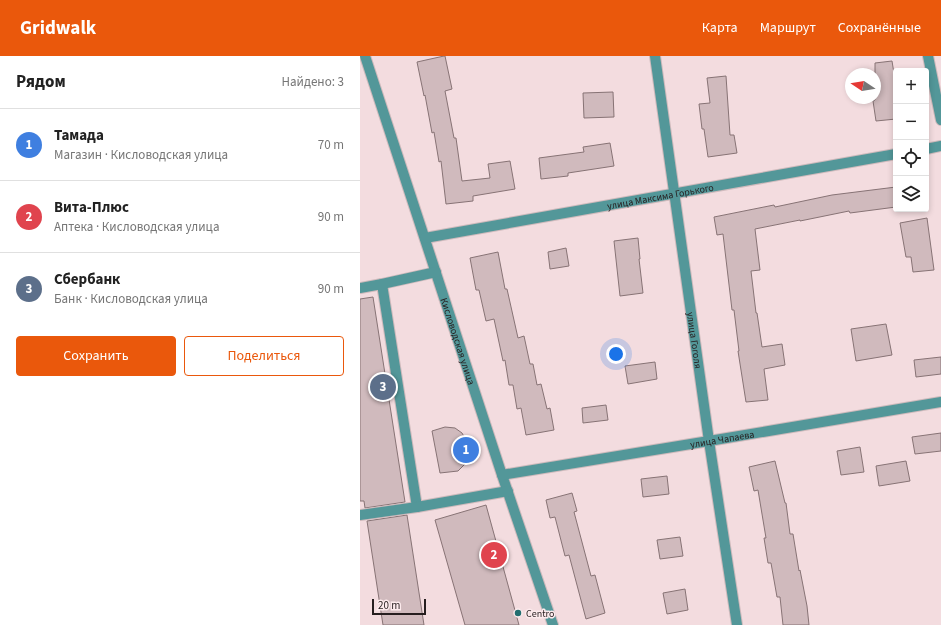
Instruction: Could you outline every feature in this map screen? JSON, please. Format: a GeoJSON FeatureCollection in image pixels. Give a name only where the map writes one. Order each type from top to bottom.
{"type":"FeatureCollection","features":[{"type":"Feature","properties":{"kind":"street","name":"Кисловодская улица"},"geometry":{"type":"LineString","coordinates":[[365,56],[502,475],[553,625]]}},
{"type":"Feature","properties":{"kind":"street","name":"улица Гоголя"},"geometry":{"type":"LineString","coordinates":[[656,56],[709,441],[737,625]]}},
{"type":"Feature","properties":{"kind":"street"},"geometry":{"type":"LineString","coordinates":[[928,56],[941,120]]}},
{"type":"Feature","properties":{"kind":"street"},"geometry":{"type":"LineString","coordinates":[[929,148],[941,146]]}},
{"type":"Feature","properties":{"kind":"street","name":"улица Максима Горького"},"geometry":{"type":"LineString","coordinates":[[425,238],[893,155]]}},
{"type":"Feature","properties":{"kind":"street"},"geometry":{"type":"LineString","coordinates":[[360,288],[436,272]]}},
{"type":"Feature","properties":{"kind":"street"},"geometry":{"type":"LineString","coordinates":[[382,284],[417,507]]}},
{"type":"Feature","properties":{"kind":"street","name":"улица Чапаева"},"geometry":{"type":"LineString","coordinates":[[502,475],[941,402]]}},
{"type":"Feature","properties":{"kind":"street"},"geometry":{"type":"LineString","coordinates":[[360,515],[417,507],[508,491]]}},
{"type":"Feature","properties":{"kind":"building"},"geometry":{"type":"Polygon","coordinates":[[[445,56],[452,89],[445,91],[454,138],[456,138],[462,181],[490,178],[488,164],[510,161],[515,189],[473,196],[473,201],[446,204],[441,161],[439,162],[434,132],[432,133],[417,62],[445,56]]]}},
{"type":"Feature","properties":{"kind":"building"},"geometry":{"type":"Polygon","coordinates":[[[892,61],[893,119],[876,121],[873,104],[881,104],[881,68],[875,68],[875,63],[892,61]]]}},
{"type":"Feature","properties":{"kind":"building"},"geometry":{"type":"Polygon","coordinates":[[[726,76],[730,135],[734,135],[737,153],[708,157],[704,129],[702,129],[699,104],[710,103],[707,78],[726,76]]]}},
{"type":"Feature","properties":{"kind":"building"},"geometry":{"type":"Polygon","coordinates":[[[613,92],[614,117],[584,118],[583,93],[613,92]]]}},
{"type":"Feature","properties":{"kind":"building"},"geometry":{"type":"Polygon","coordinates":[[[610,143],[614,166],[568,173],[568,176],[541,179],[539,158],[584,152],[583,147],[610,143]]]}},
{"type":"Feature","properties":{"kind":"building"},"geometry":{"type":"Polygon","coordinates":[[[893,187],[893,207],[850,213],[849,211],[755,229],[760,270],[751,271],[762,347],[782,344],[785,365],[764,369],[768,400],[746,402],[738,351],[734,310],[732,310],[723,234],[717,235],[714,217],[774,205],[775,207],[832,195],[893,187]]]}},
{"type":"Feature","properties":{"kind":"building"},"geometry":{"type":"Polygon","coordinates":[[[927,218],[934,270],[913,272],[911,257],[906,257],[900,223],[927,218]]]}},
{"type":"Feature","properties":{"kind":"building"},"geometry":{"type":"Polygon","coordinates":[[[638,238],[643,293],[620,296],[614,241],[638,238]]]}},
{"type":"Feature","properties":{"kind":"building"},"geometry":{"type":"Polygon","coordinates":[[[566,248],[569,266],[550,269],[548,252],[566,248]]]}},
{"type":"Feature","properties":{"kind":"building"},"geometry":{"type":"Polygon","coordinates":[[[498,252],[505,289],[507,289],[518,338],[524,336],[530,364],[533,364],[537,385],[541,384],[547,409],[550,408],[554,430],[526,435],[521,408],[517,409],[513,385],[509,385],[505,360],[503,361],[494,319],[486,321],[479,290],[476,290],[470,258],[498,252]]]}},
{"type":"Feature","properties":{"kind":"building"},"geometry":{"type":"Polygon","coordinates":[[[373,297],[405,502],[365,508],[364,501],[360,501],[360,299],[373,297]]]}},
{"type":"Feature","properties":{"kind":"building"},"geometry":{"type":"Polygon","coordinates":[[[886,324],[892,355],[856,361],[851,329],[886,324]]]}},
{"type":"Feature","properties":{"kind":"building"},"geometry":{"type":"Polygon","coordinates":[[[941,357],[941,374],[916,377],[914,360],[941,357]]]}},
{"type":"Feature","properties":{"kind":"building"},"geometry":{"type":"Polygon","coordinates":[[[655,362],[657,379],[628,384],[625,366],[655,362]]]}},
{"type":"Feature","properties":{"kind":"building"},"geometry":{"type":"Polygon","coordinates":[[[606,405],[608,420],[583,423],[582,408],[606,405]]]}},
{"type":"Feature","properties":{"kind":"building"},"geometry":{"type":"Polygon","coordinates":[[[445,427],[455,428],[462,433],[470,452],[467,462],[458,471],[440,473],[432,431],[445,427]]]}},
{"type":"Feature","properties":{"kind":"building"},"geometry":{"type":"Polygon","coordinates":[[[941,433],[941,451],[915,454],[912,437],[941,433]]]}},
{"type":"Feature","properties":{"kind":"building"},"geometry":{"type":"Polygon","coordinates":[[[860,447],[864,472],[841,475],[837,451],[860,447]]]}},
{"type":"Feature","properties":{"kind":"building"},"geometry":{"type":"Polygon","coordinates":[[[775,461],[786,503],[790,534],[793,534],[807,606],[809,625],[783,625],[780,597],[777,597],[771,563],[768,563],[764,538],[766,538],[758,490],[754,491],[749,467],[775,461]]]}},
{"type":"Feature","properties":{"kind":"building"},"geometry":{"type":"Polygon","coordinates":[[[906,461],[910,481],[879,486],[876,466],[906,461]]]}},
{"type":"Feature","properties":{"kind":"building"},"geometry":{"type":"Polygon","coordinates":[[[667,476],[669,494],[643,497],[641,479],[667,476]]]}},
{"type":"Feature","properties":{"kind":"building"},"geometry":{"type":"Polygon","coordinates":[[[572,493],[577,511],[574,512],[591,576],[595,575],[605,613],[586,619],[569,555],[565,556],[555,517],[550,518],[546,500],[572,493]]]}},
{"type":"Feature","properties":{"kind":"building"},"geometry":{"type":"Polygon","coordinates":[[[486,505],[519,625],[465,625],[435,520],[486,505]]]}},
{"type":"Feature","properties":{"kind":"building"},"geometry":{"type":"Polygon","coordinates":[[[407,515],[424,625],[383,625],[367,521],[407,515]]]}},
{"type":"Feature","properties":{"kind":"building"},"geometry":{"type":"Polygon","coordinates":[[[680,537],[683,556],[660,559],[657,540],[680,537]]]}},
{"type":"Feature","properties":{"kind":"building"},"geometry":{"type":"Polygon","coordinates":[[[685,589],[688,610],[667,614],[663,593],[685,589]]]}},
{"type":"Feature","properties":{"kind":"place","name":"Сбербанк"},"geometry":{"type":"Point","coordinates":[383,387]}},
{"type":"Feature","properties":{"kind":"place","name":"Тамада"},"geometry":{"type":"Point","coordinates":[466,450]}},
{"type":"Feature","properties":{"kind":"place","name":"Вита-Плюс"},"geometry":{"type":"Point","coordinates":[494,555]}},
{"type":"Feature","properties":{"kind":"place","name":"Centro"},"geometry":{"type":"Point","coordinates":[518,613]}}]}
